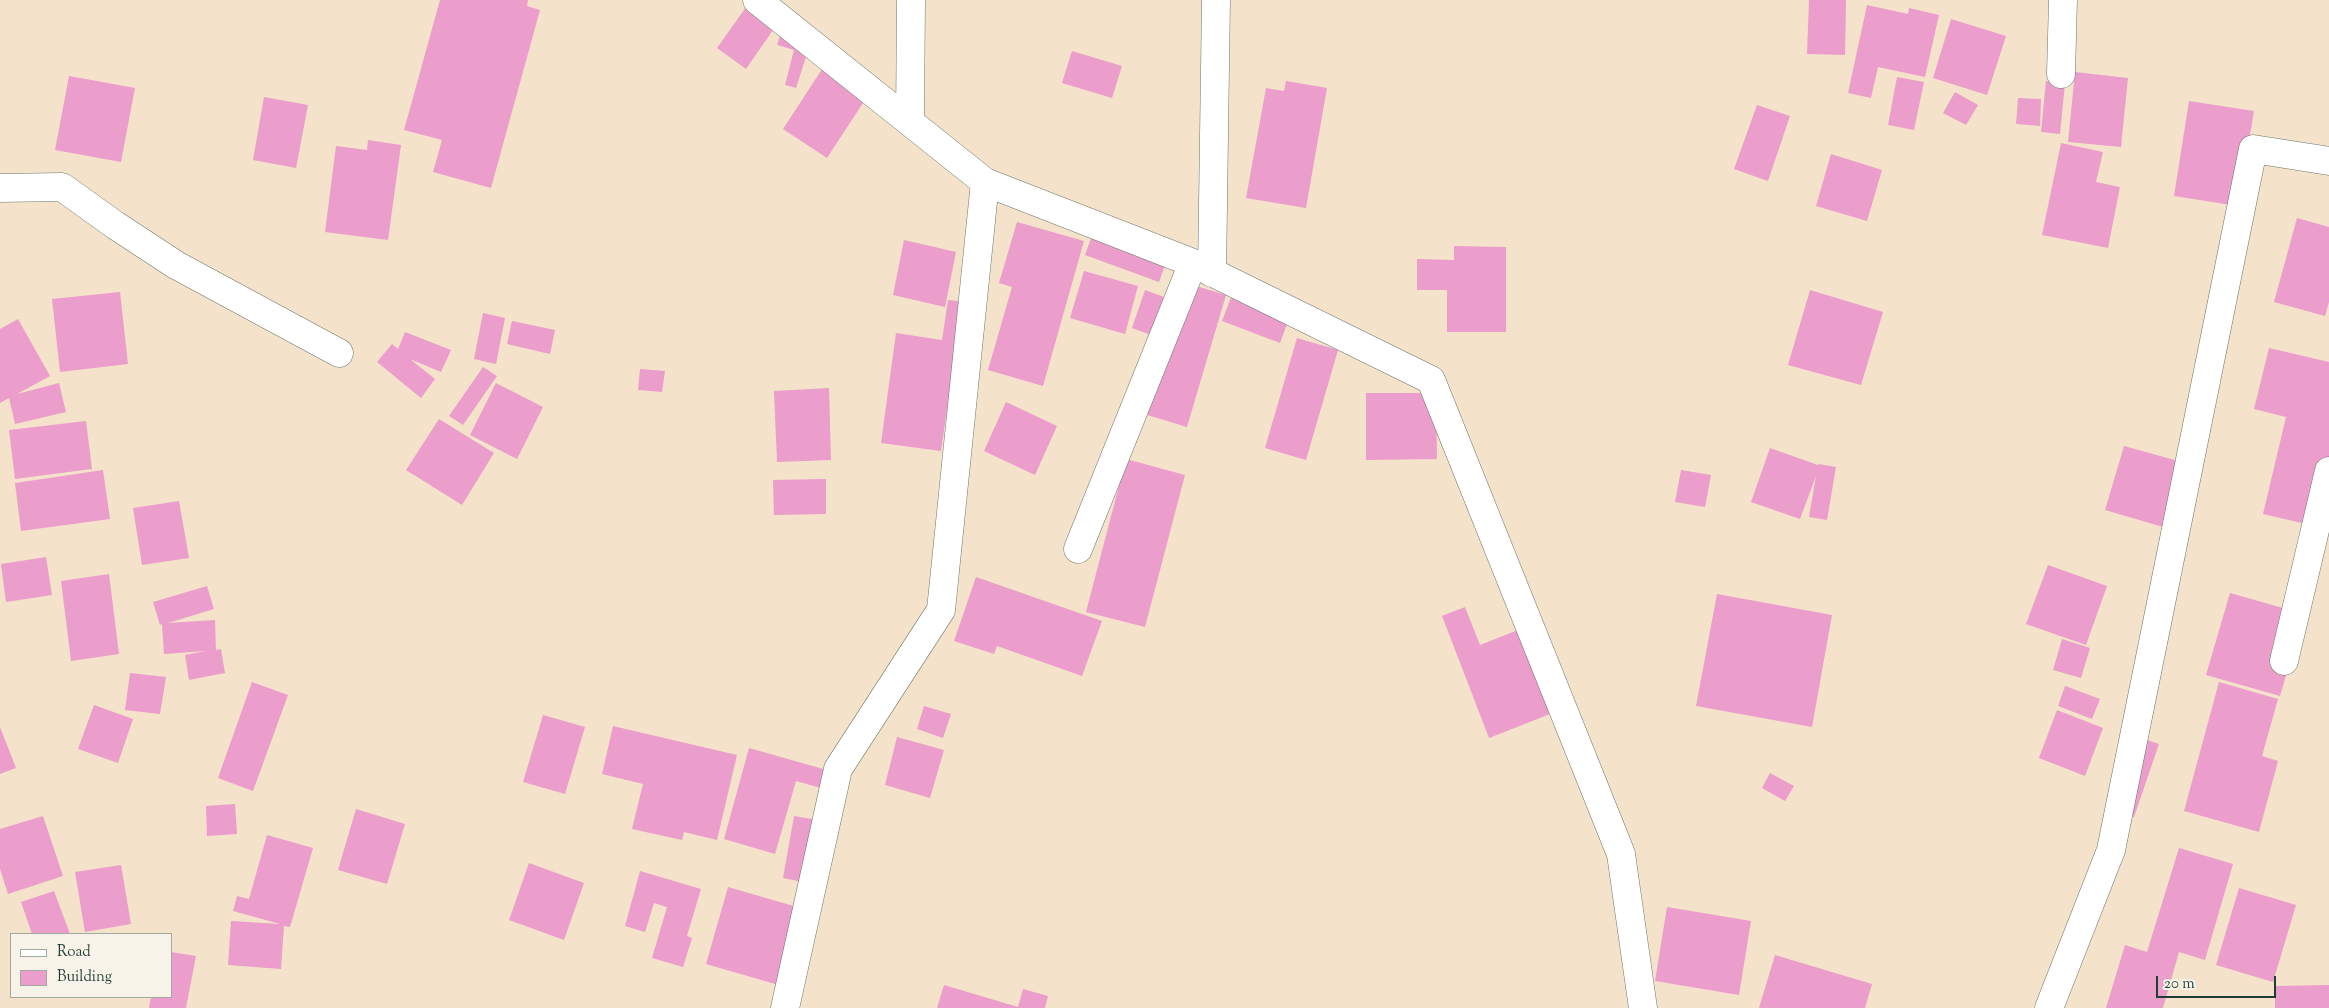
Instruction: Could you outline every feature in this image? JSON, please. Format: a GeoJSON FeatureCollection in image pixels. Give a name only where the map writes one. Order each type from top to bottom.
{"type":"FeatureCollection","features":[{"type":"Feature","properties":{"kind":"street"},"geometry":{"type":"LineString","coordinates":[[757,0],[985,182],[1202,268],[1431,380],[1621,854],[1643,1008]]}},
{"type":"Feature","properties":{"kind":"street"},"geometry":{"type":"LineString","coordinates":[[910,122],[911,0]]}},
{"type":"Feature","properties":{"kind":"street"},"geometry":{"type":"LineString","coordinates":[[1078,549],[1202,268],[1216,0]]}},
{"type":"Feature","properties":{"kind":"street"},"geometry":{"type":"LineString","coordinates":[[2061,74],[2064,0]]}},
{"type":"Feature","properties":{"kind":"street"},"geometry":{"type":"LineString","coordinates":[[2049,1008],[2111,850],[2253,149],[2329,161]]}},
{"type":"Feature","properties":{"kind":"street"},"geometry":{"type":"LineString","coordinates":[[784,1008],[838,769],[941,610],[985,182]]}},
{"type":"Feature","properties":{"kind":"street"},"geometry":{"type":"LineString","coordinates":[[0,188],[62,187],[114,225],[176,265],[339,353]]}},
{"type":"Feature","properties":{"kind":"street"},"geometry":{"type":"LineString","coordinates":[[2284,661],[2329,471]]}},
{"type":"Feature","properties":{"kind":"building"},"geometry":{"type":"Polygon","coordinates":[[[440,0],[528,0],[527,6],[540,10],[491,188],[433,172],[442,140],[404,130],[440,0]]]}},
{"type":"Feature","properties":{"kind":"building"},"geometry":{"type":"Polygon","coordinates":[[[751,0],[780,20],[746,69],[717,48],[751,0]]]}},
{"type":"Feature","properties":{"kind":"building"},"geometry":{"type":"Polygon","coordinates":[[[1809,0],[1846,0],[1845,55],[1807,54],[1809,0]]]}},
{"type":"Feature","properties":{"kind":"building"},"geometry":{"type":"Polygon","coordinates":[[[1867,5],[1908,14],[1909,8],[1939,15],[1925,77],[1878,67],[1871,98],[1848,93],[1867,5]]]}},
{"type":"Feature","properties":{"kind":"building"},"geometry":{"type":"Polygon","coordinates":[[[1951,19],[2006,36],[1987,95],[1933,78],[1951,19]]]}},
{"type":"Feature","properties":{"kind":"building"},"geometry":{"type":"Polygon","coordinates":[[[783,26],[813,35],[796,88],[785,85],[794,50],[777,45],[783,26]]]}},
{"type":"Feature","properties":{"kind":"building"},"geometry":{"type":"Polygon","coordinates":[[[1072,51],[1122,66],[1112,98],[1062,83],[1072,51]]]}},
{"type":"Feature","properties":{"kind":"building"},"geometry":{"type":"Polygon","coordinates":[[[830,57],[874,86],[827,158],[783,129],[830,57]]]}},
{"type":"Feature","properties":{"kind":"building"},"geometry":{"type":"Polygon","coordinates":[[[2075,72],[2128,78],[2121,147],[2068,142],[2075,72]]]}},
{"type":"Feature","properties":{"kind":"building"},"geometry":{"type":"Polygon","coordinates":[[[69,76],[135,88],[121,162],[55,150],[69,76]]]}},
{"type":"Feature","properties":{"kind":"building"},"geometry":{"type":"Polygon","coordinates":[[[1897,77],[1924,82],[1914,130],[1888,125],[1897,77]]]}},
{"type":"Feature","properties":{"kind":"building"},"geometry":{"type":"Polygon","coordinates":[[[1286,81],[1327,88],[1306,208],[1246,198],[1266,88],[1284,91],[1286,81]]]}},
{"type":"Feature","properties":{"kind":"building"},"geometry":{"type":"Polygon","coordinates":[[[2046,81],[2065,83],[2060,134],[2041,132],[2046,81]]]}},
{"type":"Feature","properties":{"kind":"building"},"geometry":{"type":"Polygon","coordinates":[[[1955,92],[1978,105],[1966,125],[1943,113],[1955,92]]]}},
{"type":"Feature","properties":{"kind":"building"},"geometry":{"type":"Polygon","coordinates":[[[264,97],[308,105],[296,168],[253,160],[264,97]]]}},
{"type":"Feature","properties":{"kind":"building"},"geometry":{"type":"Polygon","coordinates":[[[2018,98],[2041,99],[2040,126],[2016,124],[2018,98]]]}},
{"type":"Feature","properties":{"kind":"building"},"geometry":{"type":"Polygon","coordinates":[[[2189,101],[2254,111],[2238,206],[2174,196],[2189,101]]]}},
{"type":"Feature","properties":{"kind":"building"},"geometry":{"type":"Polygon","coordinates":[[[1757,105],[1790,116],[1768,181],[1734,169],[1757,105]]]}},
{"type":"Feature","properties":{"kind":"building"},"geometry":{"type":"Polygon","coordinates":[[[368,140],[401,145],[388,240],[325,232],[336,146],[367,150],[368,140]]]}},
{"type":"Feature","properties":{"kind":"building"},"geometry":{"type":"Polygon","coordinates":[[[2061,143],[2103,152],[2096,182],[2120,187],[2108,248],[2042,235],[2061,143]]]}},
{"type":"Feature","properties":{"kind":"building"},"geometry":{"type":"Polygon","coordinates":[[[1831,154],[1882,170],[1867,221],[1816,206],[1831,154]]]}},
{"type":"Feature","properties":{"kind":"building"},"geometry":{"type":"Polygon","coordinates":[[[2297,218],[2329,227],[2329,302],[2325,316],[2274,302],[2297,218]]]}},
{"type":"Feature","properties":{"kind":"building"},"geometry":{"type":"Polygon","coordinates":[[[1017,222],[1084,241],[1043,386],[988,370],[1012,287],[999,283],[1017,222]]]}},
{"type":"Feature","properties":{"kind":"building"},"geometry":{"type":"Polygon","coordinates":[[[1093,233],[1167,260],[1159,282],[1085,255],[1093,233]]]}},
{"type":"Feature","properties":{"kind":"building"},"geometry":{"type":"Polygon","coordinates":[[[904,240],[956,252],[945,307],[893,295],[904,240]]]}},
{"type":"Feature","properties":{"kind":"building"},"geometry":{"type":"Polygon","coordinates":[[[1454,246],[1506,247],[1506,332],[1447,332],[1447,290],[1417,290],[1417,259],[1454,260],[1454,246]]]}},
{"type":"Feature","properties":{"kind":"building"},"geometry":{"type":"Polygon","coordinates":[[[1084,271],[1138,286],[1125,334],[1070,318],[1084,271]]]}},
{"type":"Feature","properties":{"kind":"building"},"geometry":{"type":"Polygon","coordinates":[[[1183,282],[1226,295],[1187,427],[1144,414],[1183,282]]]}},
{"type":"Feature","properties":{"kind":"building"},"geometry":{"type":"Polygon","coordinates":[[[1235,287],[1293,308],[1280,343],[1222,321],[1235,287]]]}},
{"type":"Feature","properties":{"kind":"building"},"geometry":{"type":"Polygon","coordinates":[[[1145,290],[1164,297],[1151,335],[1132,328],[1145,290]]]}},
{"type":"Feature","properties":{"kind":"building"},"geometry":{"type":"Polygon","coordinates":[[[1810,290],[1883,312],[1861,385],[1788,365],[1810,290]]]}},
{"type":"Feature","properties":{"kind":"building"},"geometry":{"type":"Polygon","coordinates":[[[120,292],[128,364],[60,372],[52,299],[120,292]]]}},
{"type":"Feature","properties":{"kind":"building"},"geometry":{"type":"Polygon","coordinates":[[[948,300],[975,303],[962,396],[949,395],[941,451],[881,443],[896,333],[942,340],[948,300]]]}},
{"type":"Feature","properties":{"kind":"building"},"geometry":{"type":"Polygon","coordinates":[[[483,313],[505,318],[496,364],[474,359],[483,313]]]}},
{"type":"Feature","properties":{"kind":"building"},"geometry":{"type":"Polygon","coordinates":[[[18,319],[50,376],[17,394],[59,383],[66,412],[15,424],[9,398],[0,403],[0,329],[18,319]]]}},
{"type":"Feature","properties":{"kind":"building"},"geometry":{"type":"Polygon","coordinates":[[[512,321],[555,330],[550,354],[507,344],[512,321]]]}},
{"type":"Feature","properties":{"kind":"building"},"geometry":{"type":"Polygon","coordinates":[[[405,332],[451,350],[441,372],[410,359],[435,379],[421,398],[377,362],[392,344],[398,349],[405,332]]]}},
{"type":"Feature","properties":{"kind":"building"},"geometry":{"type":"Polygon","coordinates":[[[1297,338],[1338,350],[1306,460],[1265,448],[1297,338]]]}},
{"type":"Feature","properties":{"kind":"building"},"geometry":{"type":"Polygon","coordinates":[[[2269,348],[2329,362],[2329,487],[2319,527],[2263,514],[2286,417],[2254,409],[2269,348]]]}},
{"type":"Feature","properties":{"kind":"building"},"geometry":{"type":"Polygon","coordinates":[[[483,367],[497,376],[463,425],[449,416],[483,367]]]}},
{"type":"Feature","properties":{"kind":"building"},"geometry":{"type":"Polygon","coordinates":[[[640,369],[665,371],[662,392],[638,390],[640,369]]]}},
{"type":"Feature","properties":{"kind":"building"},"geometry":{"type":"Polygon","coordinates":[[[496,383],[543,407],[517,459],[470,435],[496,383]]]}},
{"type":"Feature","properties":{"kind":"building"},"geometry":{"type":"Polygon","coordinates":[[[829,388],[831,460],[777,462],[774,391],[829,388]]]}},
{"type":"Feature","properties":{"kind":"building"},"geometry":{"type":"Polygon","coordinates":[[[1366,393],[1436,393],[1437,459],[1366,460],[1366,393]]]}},
{"type":"Feature","properties":{"kind":"building"},"geometry":{"type":"Polygon","coordinates":[[[1006,402],[1057,426],[1035,475],[984,451],[1006,402]]]}},
{"type":"Feature","properties":{"kind":"building"},"geometry":{"type":"Polygon","coordinates":[[[439,419],[494,453],[462,505],[406,470],[439,419]]]}},
{"type":"Feature","properties":{"kind":"building"},"geometry":{"type":"Polygon","coordinates":[[[86,421],[92,469],[15,479],[9,430],[86,421]]]}},
{"type":"Feature","properties":{"kind":"building"},"geometry":{"type":"Polygon","coordinates":[[[2124,446],[2189,464],[2170,529],[2105,510],[2124,446]]]}},
{"type":"Feature","properties":{"kind":"building"},"geometry":{"type":"Polygon","coordinates":[[[1770,448],[1818,465],[1836,467],[1827,520],[1809,517],[1816,476],[1800,519],[1751,502],[1770,448]]]}},
{"type":"Feature","properties":{"kind":"building"},"geometry":{"type":"Polygon","coordinates":[[[1126,459],[1185,475],[1145,627],[1086,612],[1126,459]]]}},
{"type":"Feature","properties":{"kind":"building"},"geometry":{"type":"Polygon","coordinates":[[[103,470],[110,519],[21,531],[15,483],[103,470]]]}},
{"type":"Feature","properties":{"kind":"building"},"geometry":{"type":"Polygon","coordinates":[[[1681,470],[1711,475],[1705,507],[1675,502],[1681,470]]]}},
{"type":"Feature","properties":{"kind":"building"},"geometry":{"type":"Polygon","coordinates":[[[826,479],[826,514],[774,515],[773,480],[826,479]]]}},
{"type":"Feature","properties":{"kind":"building"},"geometry":{"type":"Polygon","coordinates":[[[179,501],[189,558],[142,565],[133,508],[179,501]]]}},
{"type":"Feature","properties":{"kind":"building"},"geometry":{"type":"Polygon","coordinates":[[[46,557],[52,595],[6,602],[1,564],[46,557]]]}},
{"type":"Feature","properties":{"kind":"building"},"geometry":{"type":"Polygon","coordinates":[[[2048,565],[2107,586],[2086,645],[2026,624],[2048,565]]]}},
{"type":"Feature","properties":{"kind":"building"},"geometry":{"type":"Polygon","coordinates":[[[109,574],[119,654],[71,661],[61,581],[109,574]]]}},
{"type":"Feature","properties":{"kind":"building"},"geometry":{"type":"Polygon","coordinates":[[[976,577],[1102,621],[1082,676],[997,646],[994,654],[954,641],[976,577]]]}},
{"type":"Feature","properties":{"kind":"building"},"geometry":{"type":"Polygon","coordinates":[[[207,586],[214,609],[168,623],[215,620],[216,650],[221,649],[225,673],[189,680],[185,655],[206,651],[164,654],[162,624],[160,625],[153,602],[207,586]]]}},
{"type":"Feature","properties":{"kind":"building"},"geometry":{"type":"Polygon","coordinates":[[[2230,593],[2304,614],[2280,696],[2206,675],[2230,593]]]}},
{"type":"Feature","properties":{"kind":"building"},"geometry":{"type":"Polygon","coordinates":[[[1717,594],[1832,615],[1812,727],[1696,706],[1717,594]]]}},
{"type":"Feature","properties":{"kind":"building"},"geometry":{"type":"Polygon","coordinates":[[[1465,607],[1480,645],[1518,630],[1550,714],[1489,738],[1442,616],[1465,607]]]}},
{"type":"Feature","properties":{"kind":"building"},"geometry":{"type":"Polygon","coordinates":[[[2062,639],[2090,648],[2081,678],[2053,670],[2062,639]]]}},
{"type":"Feature","properties":{"kind":"building"},"geometry":{"type":"Polygon","coordinates":[[[130,673],[166,677],[160,714],[125,710],[130,673]]]}},
{"type":"Feature","properties":{"kind":"building"},"geometry":{"type":"Polygon","coordinates":[[[252,682],[288,695],[253,791],[218,778],[252,682]]]}},
{"type":"Feature","properties":{"kind":"building"},"geometry":{"type":"Polygon","coordinates":[[[2219,682],[2278,699],[2262,756],[2278,761],[2259,832],[2184,811],[2219,682]]]}},
{"type":"Feature","properties":{"kind":"building"},"geometry":{"type":"Polygon","coordinates":[[[2065,686],[2100,699],[2092,719],[2058,706],[2065,686]]]}},
{"type":"Feature","properties":{"kind":"building"},"geometry":{"type":"Polygon","coordinates":[[[94,705],[133,719],[118,763],[78,749],[94,705]]]}},
{"type":"Feature","properties":{"kind":"building"},"geometry":{"type":"Polygon","coordinates":[[[924,706],[951,714],[943,738],[917,729],[924,706]]]}},
{"type":"Feature","properties":{"kind":"building"},"geometry":{"type":"Polygon","coordinates":[[[2057,710],[2103,728],[2085,776],[2039,758],[2057,710]]]}},
{"type":"Feature","properties":{"kind":"building"},"geometry":{"type":"Polygon","coordinates":[[[543,715],[585,727],[565,794],[523,782],[543,715]]]}},
{"type":"Feature","properties":{"kind":"building"},"geometry":{"type":"Polygon","coordinates":[[[613,726],[737,755],[717,840],[684,832],[682,840],[632,829],[643,784],[602,774],[613,726]]]}},
{"type":"Feature","properties":{"kind":"building"},"geometry":{"type":"Polygon","coordinates":[[[0,727],[16,768],[0,774],[0,727]]]}},
{"type":"Feature","properties":{"kind":"building"},"geometry":{"type":"Polygon","coordinates":[[[2132,735],[2159,744],[2134,817],[2106,808],[2132,735]]]}},
{"type":"Feature","properties":{"kind":"building"},"geometry":{"type":"Polygon","coordinates":[[[897,737],[944,750],[930,798],[885,785],[897,737]]]}},
{"type":"Feature","properties":{"kind":"building"},"geometry":{"type":"Polygon","coordinates":[[[749,748],[834,772],[828,790],[796,781],[775,854],[724,839],[749,748]]]}},
{"type":"Feature","properties":{"kind":"building"},"geometry":{"type":"Polygon","coordinates":[[[1770,773],[1794,786],[1785,801],[1762,788],[1770,773]]]}},
{"type":"Feature","properties":{"kind":"building"},"geometry":{"type":"Polygon","coordinates":[[[235,804],[237,834],[207,836],[206,806],[235,804]]]}},
{"type":"Feature","properties":{"kind":"building"},"geometry":{"type":"Polygon","coordinates":[[[356,809],[405,824],[387,884],[338,870],[356,809]]]}},
{"type":"Feature","properties":{"kind":"building"},"geometry":{"type":"Polygon","coordinates":[[[43,816],[63,876],[8,894],[0,869],[0,829],[43,816]]]}},
{"type":"Feature","properties":{"kind":"building"},"geometry":{"type":"Polygon","coordinates":[[[794,816],[818,820],[807,883],[783,878],[794,816]]]}},
{"type":"Feature","properties":{"kind":"building"},"geometry":{"type":"Polygon","coordinates":[[[267,835],[313,848],[290,927],[284,926],[281,969],[228,965],[231,921],[280,924],[233,911],[237,896],[249,899],[267,835]]]}},
{"type":"Feature","properties":{"kind":"building"},"geometry":{"type":"Polygon","coordinates":[[[2179,848],[2233,864],[2205,960],[2179,952],[2163,1008],[2106,1008],[2125,945],[2147,952],[2179,848]]]}},
{"type":"Feature","properties":{"kind":"building"},"geometry":{"type":"Polygon","coordinates":[[[529,863],[584,883],[564,940],[509,920],[529,863]]]}},
{"type":"Feature","properties":{"kind":"building"},"geometry":{"type":"Polygon","coordinates":[[[121,865],[131,924],[85,932],[75,872],[121,865]]]}},
{"type":"Feature","properties":{"kind":"building"},"geometry":{"type":"Polygon","coordinates":[[[640,871],[701,889],[687,936],[692,938],[683,967],[652,958],[667,907],[654,903],[645,932],[625,926],[640,871]]]}},
{"type":"Feature","properties":{"kind":"building"},"geometry":{"type":"Polygon","coordinates":[[[728,887],[804,909],[782,986],[706,964],[728,887]]]}},
{"type":"Feature","properties":{"kind":"building"},"geometry":{"type":"Polygon","coordinates":[[[2239,888],[2296,905],[2273,982],[2216,965],[2239,888]]]}},
{"type":"Feature","properties":{"kind":"building"},"geometry":{"type":"Polygon","coordinates":[[[54,891],[70,933],[32,933],[21,902],[54,891]]]}},
{"type":"Feature","properties":{"kind":"building"},"geometry":{"type":"Polygon","coordinates":[[[1667,907],[1751,921],[1739,995],[1655,981],[1667,907]]]}},
{"type":"Feature","properties":{"kind":"building"},"geometry":{"type":"Polygon","coordinates":[[[172,952],[196,956],[186,1008],[149,1008],[151,998],[172,998],[172,952]]]}},
{"type":"Feature","properties":{"kind":"building"},"geometry":{"type":"Polygon","coordinates":[[[1775,955],[1872,984],[1865,1008],[1759,1008],[1775,955]]]}},
{"type":"Feature","properties":{"kind":"building"},"geometry":{"type":"Polygon","coordinates":[[[944,985],[1018,1007],[1023,989],[1048,996],[1045,1008],[937,1008],[944,985]]]}},
{"type":"Feature","properties":{"kind":"building"},"geometry":{"type":"Polygon","coordinates":[[[2329,985],[2329,1008],[2275,1008],[2275,986],[2329,985]]]}}]}
